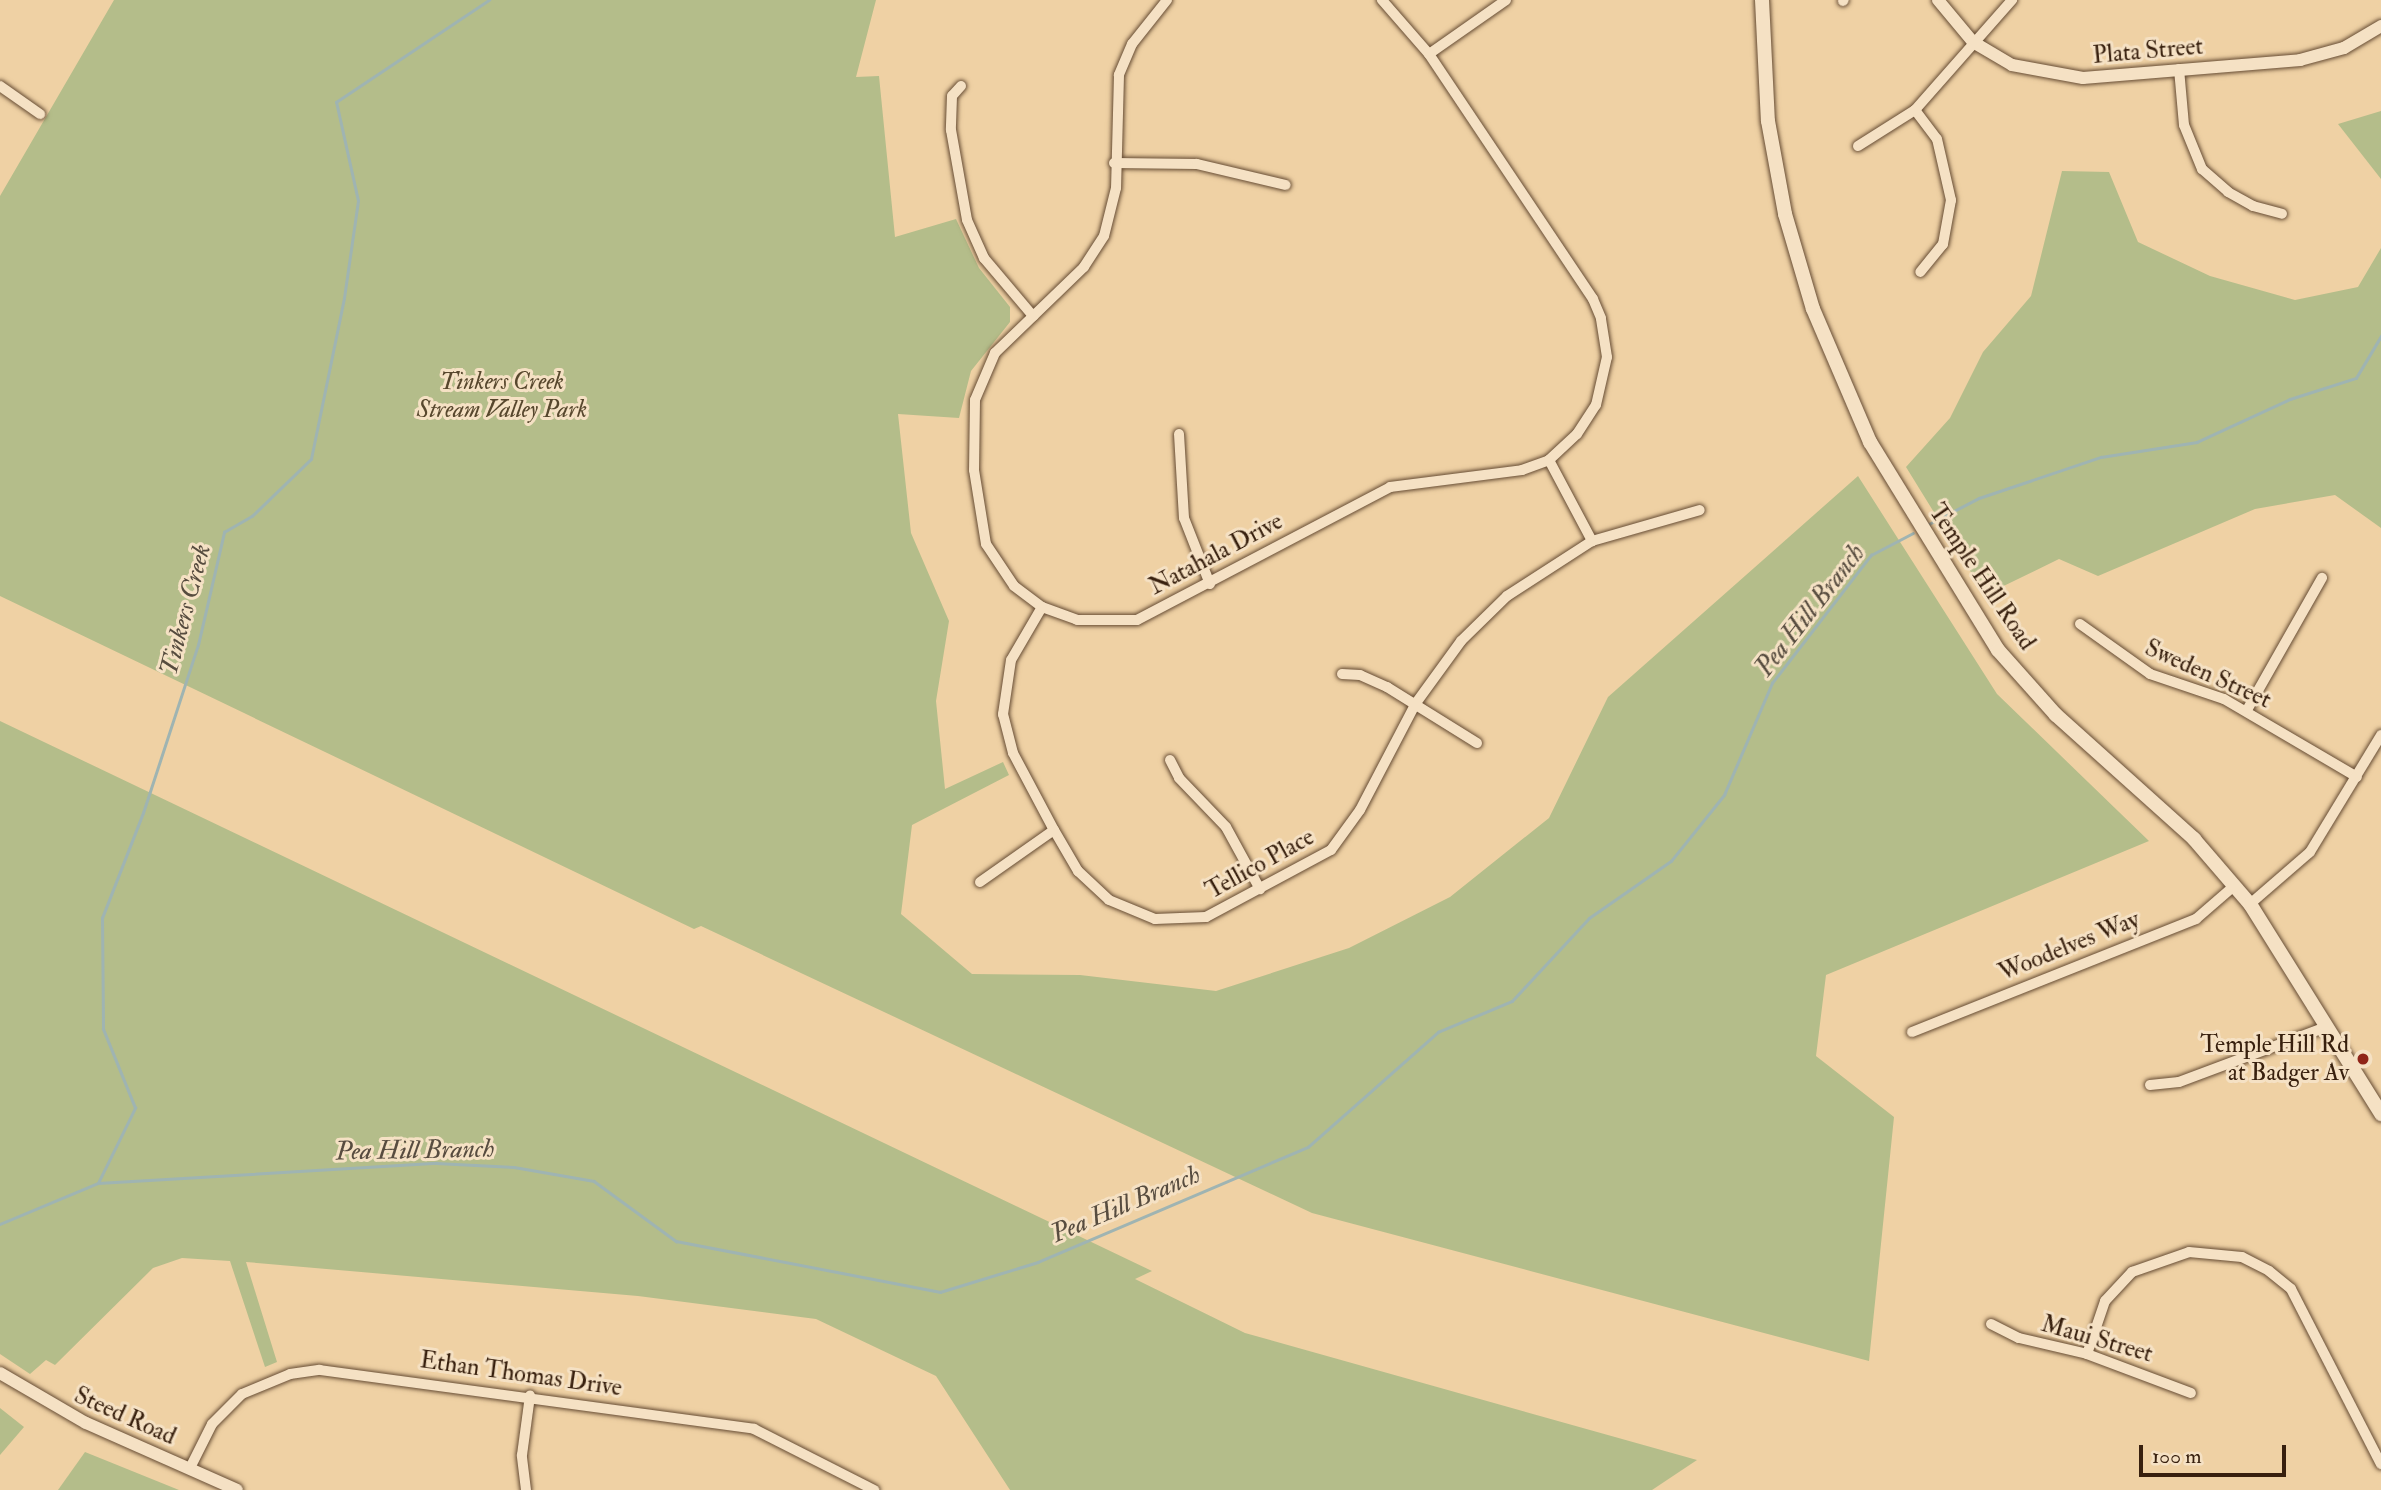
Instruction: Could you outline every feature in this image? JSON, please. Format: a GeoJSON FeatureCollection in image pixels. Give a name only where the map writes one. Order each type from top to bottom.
{"type":"FeatureCollection","features":[{"type":"Feature","properties":{"kind":"main road","name":"Temple Hill Road"},"geometry":{"type":"LineString","coordinates":[[1762,0],[1768,121],[1785,214],[1813,309],[1870,442],[1998,650],[2056,715],[2194,839],[2250,904],[2381,1114]]}},
{"type":"Feature","properties":{"kind":"street","name":"Natahala Drive"},"geometry":{"type":"LineString","coordinates":[[1167,0],[1132,44],[1119,75],[1114,206],[1093,258],[986,364],[975,400],[972,443],[986,544],[1014,586],[1042,607],[1077,620],[1122,623],[1210,584],[1391,487],[1522,470],[1549,460],[1587,421],[1602,390],[1607,356],[1601,318],[1568,258],[1429,54],[1382,0]]}},
{"type":"Feature","properties":{"kind":"street"},"geometry":{"type":"LineString","coordinates":[[1429,54],[1506,0]]}},
{"type":"Feature","properties":{"kind":"street","name":"Plata Street"},"geometry":{"type":"LineString","coordinates":[[1938,0],[1973,42],[2012,65],[2058,76],[2300,60],[2344,48],[2381,26]]}},
{"type":"Feature","properties":{"kind":"street"},"geometry":{"type":"LineString","coordinates":[[1858,146],[1915,110],[2012,0]]}},
{"type":"Feature","properties":{"kind":"street"},"geometry":{"type":"LineString","coordinates":[[2179,69],[2184,125],[2202,169],[2228,192],[2283,214]]}},
{"type":"Feature","properties":{"kind":"street"},"geometry":{"type":"LineString","coordinates":[[0,86],[40,114]]}},
{"type":"Feature","properties":{"kind":"street"},"geometry":{"type":"LineString","coordinates":[[961,86],[952,96],[951,130],[967,220],[984,258],[1033,316]]}},
{"type":"Feature","properties":{"kind":"street"},"geometry":{"type":"LineString","coordinates":[[1915,110],[1937,139],[1951,200],[1942,244],[1920,272]]}},
{"type":"Feature","properties":{"kind":"street"},"geometry":{"type":"LineString","coordinates":[[1114,163],[1196,164],[1286,186]]}},
{"type":"Feature","properties":{"kind":"street"},"geometry":{"type":"LineString","coordinates":[[1179,434],[1184,518],[1210,584]]}},
{"type":"Feature","properties":{"kind":"street"},"geometry":{"type":"LineString","coordinates":[[1549,460],[1592,541]]}},
{"type":"Feature","properties":{"kind":"street","name":"Tellico Place"},"geometry":{"type":"LineString","coordinates":[[1042,607],[1011,660],[1003,714],[1013,753],[1054,830],[1086,881],[1110,900],[1143,916],[1206,917],[1323,856],[1340,841],[1416,703],[1461,641],[1491,611],[1544,569],[1592,541],[1665,517],[1700,510]]}},
{"type":"Feature","properties":{"kind":"street"},"geometry":{"type":"LineString","coordinates":[[2247,710],[2322,579]]}},
{"type":"Feature","properties":{"kind":"street","name":"Sweden Street"},"geometry":{"type":"LineString","coordinates":[[2080,624],[2150,674],[2247,710],[2357,777]]}},
{"type":"Feature","properties":{"kind":"street"},"geometry":{"type":"LineString","coordinates":[[1342,674],[1375,680],[1478,743]]}},
{"type":"Feature","properties":{"kind":"street"},"geometry":{"type":"LineString","coordinates":[[2250,904],[2310,852],[2381,735]]}},
{"type":"Feature","properties":{"kind":"street"},"geometry":{"type":"LineString","coordinates":[[1170,760],[1179,778],[1226,827],[1260,889]]}},
{"type":"Feature","properties":{"kind":"street"},"geometry":{"type":"LineString","coordinates":[[979,882],[1054,830]]}},
{"type":"Feature","properties":{"kind":"street","name":"Woodelves Way"},"geometry":{"type":"LineString","coordinates":[[1912,1032],[2196,919],[2234,886]]}},
{"type":"Feature","properties":{"kind":"street"},"geometry":{"type":"LineString","coordinates":[[2150,1085],[2179,1082],[2326,1027]]}},
{"type":"Feature","properties":{"kind":"street"},"geometry":{"type":"LineString","coordinates":[[2087,1354],[2105,1301],[2132,1272],[2189,1252],[2242,1257],[2269,1270],[2291,1289],[2381,1464]]}},
{"type":"Feature","properties":{"kind":"street","name":"Maui Street"},"geometry":{"type":"LineString","coordinates":[[1991,1324],[2035,1343],[2087,1354],[2191,1393]]}},
{"type":"Feature","properties":{"kind":"street","name":"Steed Road"},"geometry":{"type":"LineString","coordinates":[[0,1373],[79,1420],[237,1490]]}},
{"type":"Feature","properties":{"kind":"street","name":"Ethan Thomas Drive"},"geometry":{"type":"LineString","coordinates":[[190,1468],[226,1408],[265,1382],[290,1374],[367,1373],[754,1429],[874,1490]]}},
{"type":"Feature","properties":{"kind":"street"},"geometry":{"type":"LineString","coordinates":[[526,1490],[522,1455],[530,1396]]}},
{"type":"Feature","properties":{"kind":"green space","name":"Tinkers Creek Stream Valley Park"},"geometry":{"type":"Polygon","coordinates":[[[114,0],[876,0],[856,77],[879,76],[895,237],[956,219],[979,268],[1010,307],[1010,322],[971,371],[959,418],[898,414],[911,533],[949,621],[936,701],[945,789],[1003,762],[1009,775],[912,825],[901,914],[972,974],[1080,975],[1216,991],[1349,948],[1450,897],[1549,818],[1608,697],[1858,476],[1997,694],[2149,841],[1826,975],[1816,1056],[1894,1117],[1869,1361],[1312,1213],[701,926],[694,929],[0,596],[0,196],[114,0]]]}},
{"type":"Feature","properties":{"kind":"green space"},"geometry":{"type":"Polygon","coordinates":[[[2381,111],[2381,179],[2338,124],[2381,111]]]}},
{"type":"Feature","properties":{"kind":"green space"},"geometry":{"type":"Polygon","coordinates":[[[2062,171],[2109,172],[2138,242],[2210,276],[2295,300],[2358,287],[2381,248],[2381,528],[2335,495],[2255,509],[2098,576],[2059,559],[1985,595],[1906,467],[1950,418],[1983,352],[2031,296],[2062,171]]]}},
{"type":"Feature","properties":{"kind":"green space"},"geometry":{"type":"Polygon","coordinates":[[[0,721],[1152,1271],[1135,1279],[1245,1333],[1697,1460],[1652,1490],[1010,1490],[936,1376],[816,1319],[638,1296],[246,1262],[277,1362],[265,1367],[230,1261],[182,1258],[153,1268],[55,1365],[46,1360],[30,1374],[0,1354],[0,721]]]}},
{"type":"Feature","properties":{"kind":"green space"},"geometry":{"type":"Polygon","coordinates":[[[0,1408],[24,1427],[0,1455],[0,1408]]]}},
{"type":"Feature","properties":{"kind":"green space"},"geometry":{"type":"Polygon","coordinates":[[[85,1452],[179,1490],[58,1490],[85,1452]]]}},
{"type":"Feature","properties":{"kind":"waterway","name":"Tinkers Creek"},"geometry":{"type":"LineString","coordinates":[[0,1224],[98,1183],[135,1108],[103,1029],[102,918],[143,813],[198,645],[224,532],[252,516],[311,459],[344,298],[358,201],[336,102],[489,0]]}},
{"type":"Feature","properties":{"kind":"waterway","name":"Pea Hill Branch"},"geometry":{"type":"LineString","coordinates":[[1929,524],[1979,498],[2101,457],[2197,442],[2290,399],[2356,378],[2381,336]]}},
{"type":"Feature","properties":{"kind":"waterway","name":"Pea Hill Branch"},"geometry":{"type":"LineString","coordinates":[[98,1183],[436,1163],[514,1167],[594,1181],[676,1241],[940,1292],[1038,1262],[1308,1147],[1438,1032],[1512,1001],[1589,918],[1671,861],[1724,795],[1772,683],[1871,555],[1913,533]]}},
{"type":"Feature","properties":{"kind":"place","name":"Temple Hill Rd at Badger Av"},"geometry":{"type":"Point","coordinates":[2363,1059]}}]}
